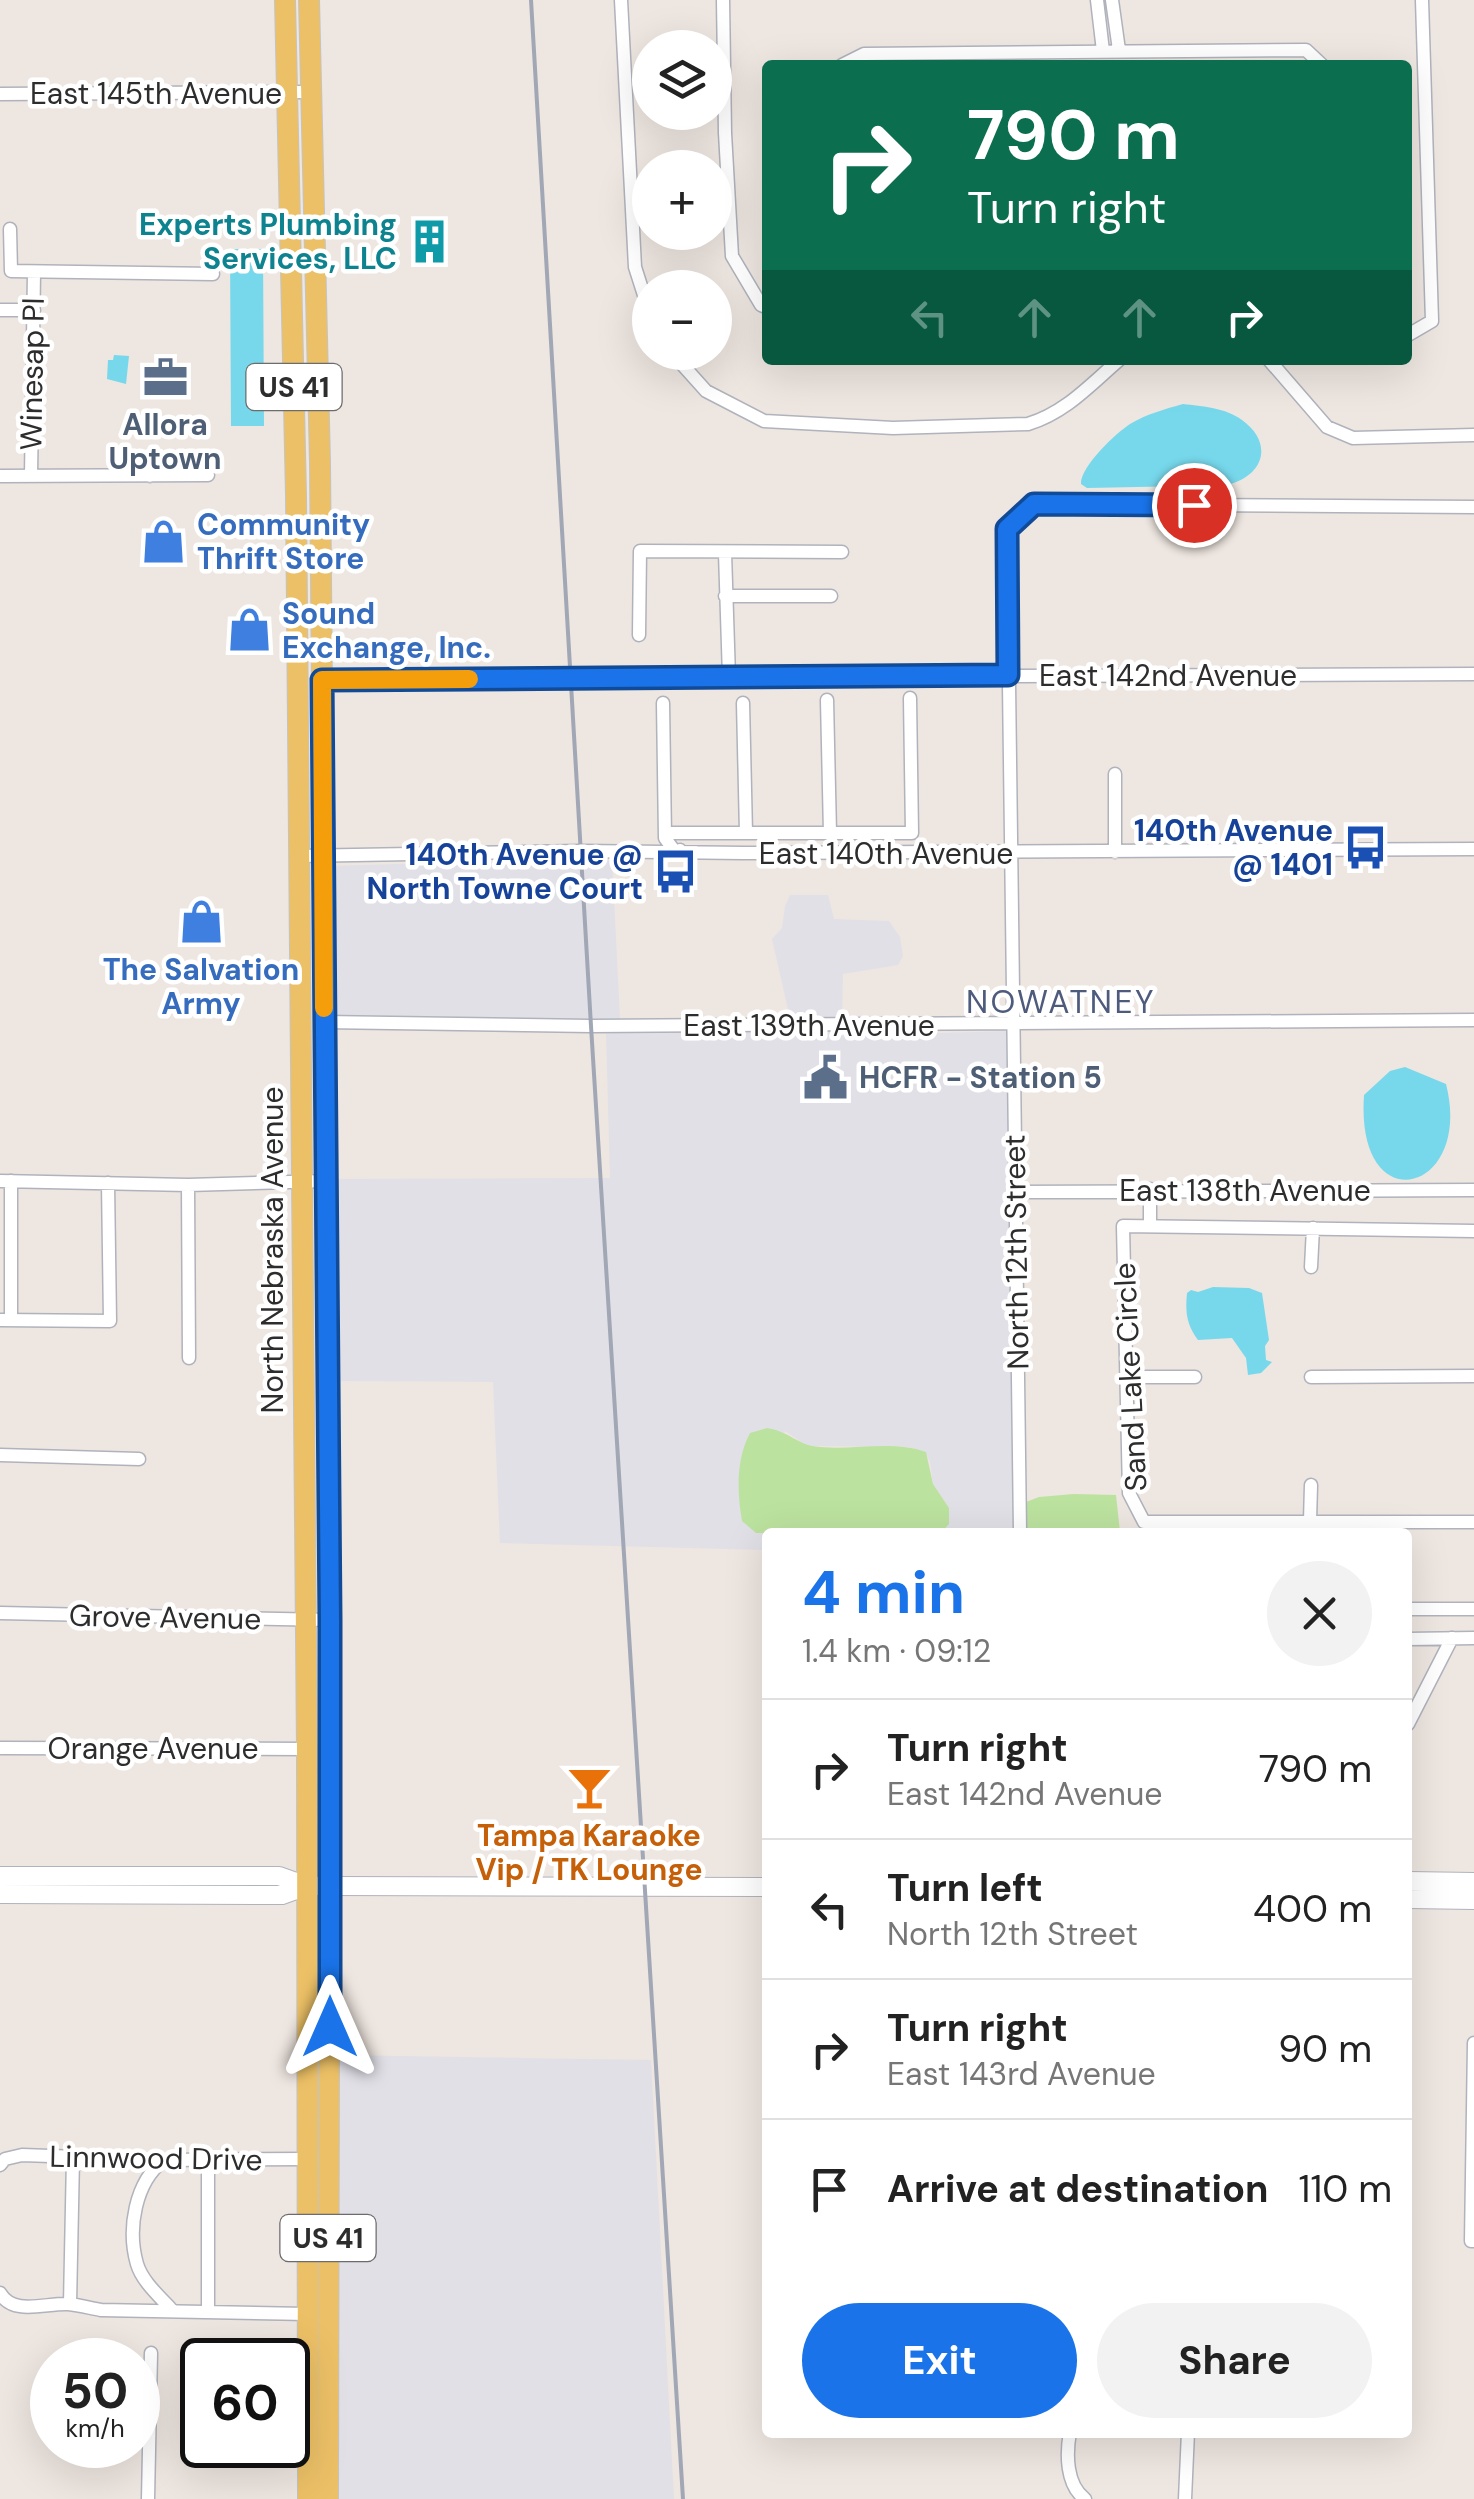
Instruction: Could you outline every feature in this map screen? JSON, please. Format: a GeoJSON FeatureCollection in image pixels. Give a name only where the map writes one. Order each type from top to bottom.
{"type":"FeatureCollection","features":[{"type":"Feature","properties":{"kind":"main road","name":"North Nebraska Avenue"},"geometry":{"type":"LineString","coordinates":[[285,0],[298,699],[308,2159],[318,2225],[307,2314],[320,2398],[308,2499]]}},
{"type":"Feature","properties":{"kind":"main road","name":"North Nebraska Avenue"},"geometry":{"type":"LineString","coordinates":[[309,0],[322,680],[330,1620],[330,1886],[318,2225],[320,2398],[328,2499]]}},
{"type":"Feature","properties":{"kind":"main road"},"geometry":{"type":"LineString","coordinates":[[298,699],[305,687],[322,680]]}},
{"type":"Feature","properties":{"kind":"main road"},"geometry":{"type":"LineString","coordinates":[[298,878],[323,878]]}},
{"type":"Feature","properties":{"kind":"main road"},"geometry":{"type":"LineString","coordinates":[[302,1262],[316,1342],[316,1384],[328,1405]]}},
{"type":"Feature","properties":{"kind":"main road"},"geometry":{"type":"LineString","coordinates":[[303,1441],[315,1451],[319,1531],[327,1556]]}},
{"type":"Feature","properties":{"kind":"main road"},"geometry":{"type":"LineString","coordinates":[[0,1876],[280,1876],[307,1886]]}},
{"type":"Feature","properties":{"kind":"main road"},"geometry":{"type":"LineString","coordinates":[[1412,1881],[1474,1882]]}},
{"type":"Feature","properties":{"kind":"main road"},"geometry":{"type":"LineString","coordinates":[[0,1894],[282,1895],[307,1886],[762,1887]]}},
{"type":"Feature","properties":{"kind":"main road"},"geometry":{"type":"LineString","coordinates":[[1412,1899],[1474,1900]]}},
{"type":"Feature","properties":{"kind":"street"},"geometry":{"type":"LineString","coordinates":[[621,0],[635,270]]}},
{"type":"Feature","properties":{"kind":"street"},"geometry":{"type":"LineString","coordinates":[[723,0],[732,256],[762,305]]}},
{"type":"Feature","properties":{"kind":"street"},"geometry":{"type":"LineString","coordinates":[[1097,0],[1104,51]]}},
{"type":"Feature","properties":{"kind":"street"},"geometry":{"type":"LineString","coordinates":[[1112,0],[1119,50]]}},
{"type":"Feature","properties":{"kind":"street"},"geometry":{"type":"LineString","coordinates":[[1412,334],[1432,321],[1422,0]]}},
{"type":"Feature","properties":{"kind":"street"},"geometry":{"type":"LineString","coordinates":[[852,60],[864,54],[932,60],[1119,50],[1306,50],[1317,60]]}},
{"type":"Feature","properties":{"kind":"street","name":"East 145th Avenue"},"geometry":{"type":"LineString","coordinates":[[0,94],[311,92]]}},
{"type":"Feature","properties":{"kind":"street"},"geometry":{"type":"LineString","coordinates":[[10,229],[6,272],[213,274]]}},
{"type":"Feature","properties":{"kind":"street","name":"Winesap Pl"},"geometry":{"type":"LineString","coordinates":[[31,476],[34,272]]}},
{"type":"Feature","properties":{"kind":"street"},"geometry":{"type":"LineString","coordinates":[[0,310],[34,310]]}},
{"type":"Feature","properties":{"kind":"street"},"geometry":{"type":"LineString","coordinates":[[687,370],[706,392],[764,421],[893,428],[1028,424],[1048,418],[1071,403],[1113,365]]}},
{"type":"Feature","properties":{"kind":"street"},"geometry":{"type":"LineString","coordinates":[[1273,365],[1326,426],[1353,438],[1474,435]]}},
{"type":"Feature","properties":{"kind":"street"},"geometry":{"type":"LineString","coordinates":[[0,476],[150,476],[159,466],[173,465],[181,476],[208,475]]}},
{"type":"Feature","properties":{"kind":"street","name":"North 12th Street"},"geometry":{"type":"LineString","coordinates":[[1020,1528],[1007,529],[1034,504],[1474,507]]}},
{"type":"Feature","properties":{"kind":"street"},"geometry":{"type":"LineString","coordinates":[[639,635],[640,551],[842,552]]}},
{"type":"Feature","properties":{"kind":"street"},"geometry":{"type":"LineString","coordinates":[[725,553],[729,678]]}},
{"type":"Feature","properties":{"kind":"street"},"geometry":{"type":"LineString","coordinates":[[725,596],[832,596]]}},
{"type":"Feature","properties":{"kind":"street","name":"East 142nd Avenue"},"geometry":{"type":"LineString","coordinates":[[322,680],[1474,674]]}},
{"type":"Feature","properties":{"kind":"street"},"geometry":{"type":"LineString","coordinates":[[665,833],[912,833],[910,698]]}},
{"type":"Feature","properties":{"kind":"street"},"geometry":{"type":"LineString","coordinates":[[826,700],[830,833]]}},
{"type":"Feature","properties":{"kind":"street"},"geometry":{"type":"LineString","coordinates":[[663,703],[665,833],[676,853],[694,833]]}},
{"type":"Feature","properties":{"kind":"street"},"geometry":{"type":"LineString","coordinates":[[743,703],[746,833]]}},
{"type":"Feature","properties":{"kind":"street"},"geometry":{"type":"LineString","coordinates":[[1115,774],[1115,852]]}},
{"type":"Feature","properties":{"kind":"street","name":"East 140th Avenue"},"geometry":{"type":"LineString","coordinates":[[298,856],[581,851],[1474,849]]}},
{"type":"Feature","properties":{"kind":"street","name":"East 139th Avenue"},"geometry":{"type":"LineString","coordinates":[[324,1022],[591,1026],[1474,1020]]}},
{"type":"Feature","properties":{"kind":"street"},"geometry":{"type":"LineString","coordinates":[[108,1183],[110,1321],[5,1320],[5,1181],[325,1182]]}},
{"type":"Feature","properties":{"kind":"street"},"geometry":{"type":"LineString","coordinates":[[188,1184],[188,1358]]}},
{"type":"Feature","properties":{"kind":"street","name":"Sand Lake Circle"},"geometry":{"type":"LineString","coordinates":[[1150,1190],[1150,1226]]}},
{"type":"Feature","properties":{"kind":"street","name":"East 138th Avenue"},"geometry":{"type":"LineString","coordinates":[[1015,1192],[1474,1190]]}},
{"type":"Feature","properties":{"kind":"street","name":"Sand Lake Circle"},"geometry":{"type":"LineString","coordinates":[[1474,1231],[1123,1226],[1130,1493],[1144,1522],[1474,1522]]}},
{"type":"Feature","properties":{"kind":"street"},"geometry":{"type":"LineString","coordinates":[[1311,1267],[1313,1228]]}},
{"type":"Feature","properties":{"kind":"street"},"geometry":{"type":"LineString","coordinates":[[1311,1377],[1474,1376]]}},
{"type":"Feature","properties":{"kind":"street"},"geometry":{"type":"LineString","coordinates":[[1127,1377],[1195,1377]]}},
{"type":"Feature","properties":{"kind":"street"},"geometry":{"type":"LineString","coordinates":[[0,1455],[139,1459]]}},
{"type":"Feature","properties":{"kind":"street"},"geometry":{"type":"LineString","coordinates":[[1310,1521],[1311,1485]]}},
{"type":"Feature","properties":{"kind":"street"},"geometry":{"type":"LineString","coordinates":[[1412,1609],[1474,1609]]}},
{"type":"Feature","properties":{"kind":"street","name":"Grove Avenue"},"geometry":{"type":"LineString","coordinates":[[0,1614],[330,1620]]}},
{"type":"Feature","properties":{"kind":"street"},"geometry":{"type":"LineString","coordinates":[[1412,1716],[1452,1638]]}},
{"type":"Feature","properties":{"kind":"street"},"geometry":{"type":"LineString","coordinates":[[1412,1639],[1474,1638]]}},
{"type":"Feature","properties":{"kind":"street","name":"Orange Avenue"},"geometry":{"type":"LineString","coordinates":[[0,1748],[307,1749]]}},
{"type":"Feature","properties":{"kind":"street"},"geometry":{"type":"LineString","coordinates":[[1474,2043],[1474,2241]]}},
{"type":"Feature","properties":{"kind":"street","name":"Linnwood Drive"},"geometry":{"type":"LineString","coordinates":[[3,2162],[22,2156],[308,2159]]}},
{"type":"Feature","properties":{"kind":"street"},"geometry":{"type":"LineString","coordinates":[[70,2304],[73,2158]]}},
{"type":"Feature","properties":{"kind":"street"},"geometry":{"type":"LineString","coordinates":[[164,2160],[142,2183],[133,2231],[138,2266],[171,2309]]}},
{"type":"Feature","properties":{"kind":"street"},"geometry":{"type":"LineString","coordinates":[[208,2160],[208,2310]]}},
{"type":"Feature","properties":{"kind":"street"},"geometry":{"type":"LineString","coordinates":[[0,2294],[15,2306],[70,2304],[101,2310],[307,2314]]}},
{"type":"Feature","properties":{"kind":"street"},"geometry":{"type":"LineString","coordinates":[[1070,2438],[1068,2466],[1075,2497]]}},
{"type":"Feature","properties":{"kind":"street"},"geometry":{"type":"LineString","coordinates":[[1185,2499],[1188,2438]]}},
{"type":"Feature","properties":{"kind":"street"},"geometry":{"type":"LineString","coordinates":[[148,2468],[148,2499]]}},
{"type":"Feature","properties":{"kind":"shaded area"},"geometry":{"type":"Polygon","coordinates":[[[612,858],[620,1019],[330,1015],[328,866],[612,858]]]}},
{"type":"Feature","properties":{"kind":"shaded area"},"geometry":{"type":"Polygon","coordinates":[[[790,895],[828,895],[834,919],[889,921],[900,937],[903,956],[898,965],[843,974],[842,1018],[790,1018],[772,939],[782,928],[790,895]]]}},
{"type":"Feature","properties":{"kind":"shaded area"},"geometry":{"type":"Polygon","coordinates":[[[841,1031],[842,1036],[1008,1031],[1014,1528],[946,1528],[949,1508],[933,1484],[925,1452],[908,1447],[807,1446],[785,1431],[756,1533],[762,1533],[762,1550],[500,1543],[493,1382],[333,1381],[331,1179],[610,1178],[606,1032],[841,1031]]]}},
{"type":"Feature","properties":{"kind":"shaded area"},"geometry":{"type":"Polygon","coordinates":[[[337,2055],[651,2060],[674,2499],[338,2499],[337,2055]]]}},
{"type":"Feature","properties":{"kind":"green space"},"geometry":{"type":"Polygon","coordinates":[[[767,1428],[812,1446],[898,1446],[926,1452],[933,1484],[949,1508],[949,1524],[946,1528],[762,1528],[762,1533],[756,1533],[742,1521],[739,1487],[740,1465],[750,1433],[767,1428]]]}},
{"type":"Feature","properties":{"kind":"green space"},"geometry":{"type":"Polygon","coordinates":[[[1116,1495],[1120,1528],[1026,1528],[1026,1502],[1039,1497],[1116,1495]]]}},
{"type":"Feature","properties":{"kind":"water"},"geometry":{"type":"Polygon","coordinates":[[[230,249],[263,249],[264,426],[231,426],[230,249]]]}},
{"type":"Feature","properties":{"kind":"water"},"geometry":{"type":"Polygon","coordinates":[[[114,355],[129,356],[126,384],[107,379],[108,360],[113,360],[114,355]]]}},
{"type":"Feature","properties":{"kind":"water"},"geometry":{"type":"Polygon","coordinates":[[[1183,404],[1229,413],[1252,429],[1261,449],[1256,467],[1249,475],[1217,486],[1087,488],[1081,484],[1092,460],[1124,428],[1183,404]]]}},
{"type":"Feature","properties":{"kind":"water"},"geometry":{"type":"Polygon","coordinates":[[[1405,1067],[1446,1084],[1450,1121],[1444,1150],[1430,1170],[1412,1179],[1393,1177],[1377,1163],[1366,1136],[1364,1095],[1390,1071],[1405,1067]]]}},
{"type":"Feature","properties":{"kind":"water"},"geometry":{"type":"Polygon","coordinates":[[[1213,1287],[1249,1288],[1262,1293],[1269,1340],[1265,1346],[1266,1360],[1272,1362],[1261,1373],[1248,1375],[1246,1358],[1232,1338],[1198,1340],[1194,1334],[1186,1307],[1187,1293],[1213,1287]]]}},
{"type":"Feature","properties":{"kind":"railway"},"geometry":{"type":"LineString","coordinates":[[531,0],[683,2499]]}},
{"type":"Feature","properties":{"kind":"slow traffic"},"geometry":{"type":"LineString","coordinates":[[324,1008],[322,680],[469,679]]}},
{"type":"Feature","properties":{"kind":"place","name":"Experts Plumbing Services, LLC"},"geometry":{"type":"Point","coordinates":[430,241]}},
{"type":"Feature","properties":{"kind":"place","name":"Allora Uptown"},"geometry":{"type":"Point","coordinates":[165,377]}},
{"type":"Feature","properties":{"kind":"place","name":"Community Thrift Store"},"geometry":{"type":"Point","coordinates":[164,541]}},
{"type":"Feature","properties":{"kind":"place","name":"Sound Exchange, Inc."},"geometry":{"type":"Point","coordinates":[249,630]}},
{"type":"Feature","properties":{"kind":"place","name":"140th Avenue @ 1401"},"geometry":{"type":"Point","coordinates":[1366,847]}},
{"type":"Feature","properties":{"kind":"place","name":"140th Avenue @ North Towne Court"},"geometry":{"type":"Point","coordinates":[676,871]}},
{"type":"Feature","properties":{"kind":"place","name":"The Salvation Army"},"geometry":{"type":"Point","coordinates":[201,922]}},
{"type":"Feature","properties":{"kind":"place","name":"HCFR - Station 5"},"geometry":{"type":"Point","coordinates":[826,1077]}},
{"type":"Feature","properties":{"kind":"place","name":"Tampa Karaoke Vip / TK Lounge"},"geometry":{"type":"Point","coordinates":[589,1788]}},
{"type":"Feature","properties":{"kind":"district","name":"NOWATNEY"},"geometry":{"type":"Point","coordinates":[1061,1002]}},
{"type":"Feature","properties":{"kind":"route"},"geometry":{"type":"LineString","coordinates":[[330,2027],[322,680],[1008,675],[1007,529],[1034,504],[1194,505]]}}]}
